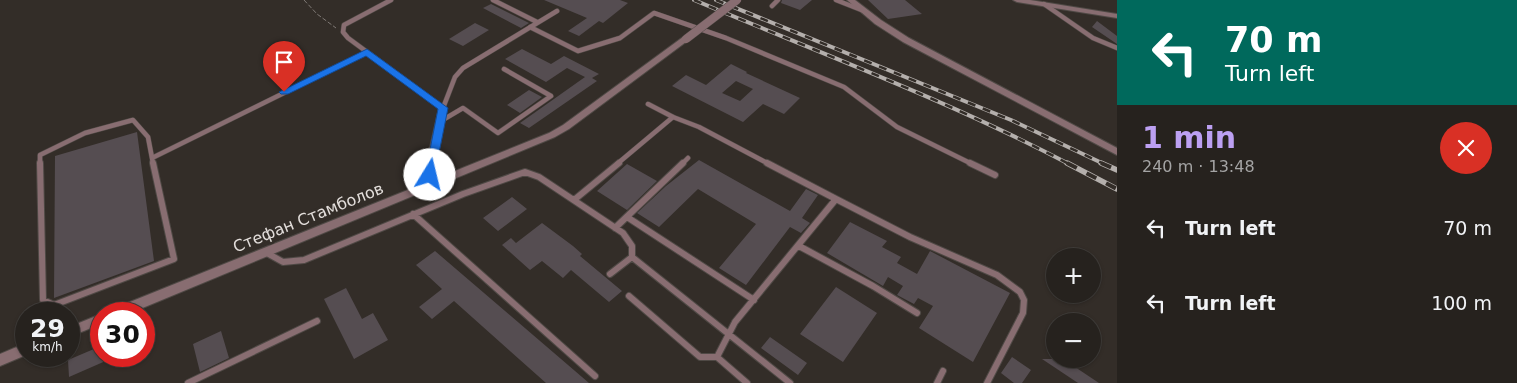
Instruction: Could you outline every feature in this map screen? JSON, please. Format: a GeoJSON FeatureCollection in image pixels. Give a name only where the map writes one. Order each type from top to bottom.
{"type":"FeatureCollection","features":[{"type":"Feature","properties":{"kind":"street","name":"Стефан Стамболов"},"geometry":{"type":"LineString","coordinates":[[143,302],[559,131],[738,0]]}},
{"type":"Feature","properties":{"kind":"street"},"geometry":{"type":"LineString","coordinates":[[851,0],[906,40],[1117,152]]}},
{"type":"Feature","properties":{"kind":"street"},"geometry":{"type":"LineString","coordinates":[[1017,0],[1117,16]]}},
{"type":"Feature","properties":{"kind":"street"},"geometry":{"type":"LineString","coordinates":[[431,185],[431,165],[443,108]]}},
{"type":"Feature","properties":{"kind":"street"},"geometry":{"type":"LineString","coordinates":[[0,360],[15,354]]}},
{"type":"Feature","properties":{"kind":"lane"},"geometry":{"type":"LineString","coordinates":[[390,0],[351,20],[344,25],[343,32],[348,38],[443,108],[455,77],[463,68],[557,11]]}},
{"type":"Feature","properties":{"kind":"lane"},"geometry":{"type":"LineString","coordinates":[[493,0],[537,22]]}},
{"type":"Feature","properties":{"kind":"lane"},"geometry":{"type":"LineString","coordinates":[[772,6],[778,0]]}},
{"type":"Feature","properties":{"kind":"lane"},"geometry":{"type":"LineString","coordinates":[[836,0],[866,12]]}},
{"type":"Feature","properties":{"kind":"lane"},"geometry":{"type":"LineString","coordinates":[[1044,4],[1093,38],[1117,48]]}},
{"type":"Feature","properties":{"kind":"lane"},"geometry":{"type":"LineString","coordinates":[[530,26],[578,51],[620,38],[654,13],[677,20],[750,47],[844,87],[897,128],[994,175]]}},
{"type":"Feature","properties":{"kind":"lane"},"geometry":{"type":"LineString","coordinates":[[152,158],[367,52]]}},
{"type":"Feature","properties":{"kind":"lane"},"geometry":{"type":"LineString","coordinates":[[441,121],[463,108],[498,133],[551,96],[504,69]]}},
{"type":"Feature","properties":{"kind":"lane"},"geometry":{"type":"LineString","coordinates":[[648,104],[673,117],[699,127],[921,242],[993,274],[1017,289],[1024,296],[1024,313],[987,383]]}},
{"type":"Feature","properties":{"kind":"lane"},"geometry":{"type":"LineString","coordinates":[[574,200],[673,117]]}},
{"type":"Feature","properties":{"kind":"lane"},"geometry":{"type":"LineString","coordinates":[[133,120],[148,137],[152,158],[174,259],[54,305],[43,300],[40,155],[85,133],[133,120]]}},
{"type":"Feature","properties":{"kind":"lane"},"geometry":{"type":"LineString","coordinates":[[615,228],[688,158]]}},
{"type":"Feature","properties":{"kind":"lane"},"geometry":{"type":"LineString","coordinates":[[265,252],[281,263],[291,264],[498,180],[526,172],[539,177],[615,228],[632,246],[632,257]]}},
{"type":"Feature","properties":{"kind":"lane"},"geometry":{"type":"LineString","coordinates":[[717,357],[728,333],[836,199]]}},
{"type":"Feature","properties":{"kind":"lane"},"geometry":{"type":"LineString","coordinates":[[413,214],[595,376]]}},
{"type":"Feature","properties":{"kind":"lane"},"geometry":{"type":"LineString","coordinates":[[627,217],[754,300]]}},
{"type":"Feature","properties":{"kind":"lane"},"geometry":{"type":"LineString","coordinates":[[799,246],[918,313]]}},
{"type":"Feature","properties":{"kind":"lane"},"geometry":{"type":"LineString","coordinates":[[610,274],[632,257]]}},
{"type":"Feature","properties":{"kind":"lane"},"geometry":{"type":"LineString","coordinates":[[632,257],[790,383]]}},
{"type":"Feature","properties":{"kind":"lane"},"geometry":{"type":"LineString","coordinates":[[629,296],[700,357],[717,357],[747,383]]}},
{"type":"Feature","properties":{"kind":"lane"},"geometry":{"type":"LineString","coordinates":[[188,383],[317,321]]}},
{"type":"Feature","properties":{"kind":"lane"},"geometry":{"type":"LineString","coordinates":[[937,383],[943,372]]}},
{"type":"Feature","properties":{"kind":"path"},"geometry":{"type":"LineString","coordinates":[[304,0],[317,14],[343,32]]}},
{"type":"Feature","properties":{"kind":"building"},"geometry":{"type":"Polygon","coordinates":[[[544,0],[620,0],[628,3],[603,23],[599,21],[579,36],[568,31],[587,18],[544,0]]]}},
{"type":"Feature","properties":{"kind":"building"},"geometry":{"type":"Polygon","coordinates":[[[782,0],[812,0],[800,10],[781,3],[782,0]]]}},
{"type":"Feature","properties":{"kind":"building"},"geometry":{"type":"Polygon","coordinates":[[[868,0],[905,0],[922,14],[888,19],[868,0]]]}},
{"type":"Feature","properties":{"kind":"building"},"geometry":{"type":"Polygon","coordinates":[[[491,4],[529,23],[521,28],[483,8],[491,4]]]}},
{"type":"Feature","properties":{"kind":"building"},"geometry":{"type":"Polygon","coordinates":[[[1097,21],[1117,36],[1117,44],[1092,27],[1097,21]]]}},
{"type":"Feature","properties":{"kind":"building"},"geometry":{"type":"Polygon","coordinates":[[[475,23],[489,30],[463,46],[449,39],[475,23]]]}},
{"type":"Feature","properties":{"kind":"building"},"geometry":{"type":"Polygon","coordinates":[[[522,49],[551,64],[564,56],[599,74],[592,78],[597,81],[529,128],[520,123],[585,77],[567,68],[546,82],[505,59],[522,49]]]}},
{"type":"Feature","properties":{"kind":"building"},"geometry":{"type":"Polygon","coordinates":[[[731,64],[800,98],[784,114],[763,104],[743,122],[672,86],[686,75],[706,85],[731,64]],[[736,81],[722,93],[740,101],[753,89],[736,81]]]}},
{"type":"Feature","properties":{"kind":"building"},"geometry":{"type":"Polygon","coordinates":[[[529,90],[542,97],[520,113],[507,105],[529,90]]]}},
{"type":"Feature","properties":{"kind":"building"},"geometry":{"type":"Polygon","coordinates":[[[137,132],[154,261],[54,298],[55,156],[137,132]]]}},
{"type":"Feature","properties":{"kind":"building"},"geometry":{"type":"Polygon","coordinates":[[[699,160],[790,211],[806,189],[818,195],[802,218],[810,223],[801,233],[790,227],[746,285],[719,268],[756,224],[698,189],[659,227],[637,213],[666,186],[699,160]]]}},
{"type":"Feature","properties":{"kind":"building"},"geometry":{"type":"Polygon","coordinates":[[[627,164],[657,181],[627,210],[597,191],[627,164]]]}},
{"type":"Feature","properties":{"kind":"building"},"geometry":{"type":"Polygon","coordinates":[[[512,197],[527,209],[498,231],[483,218],[512,197]]]}},
{"type":"Feature","properties":{"kind":"building"},"geometry":{"type":"Polygon","coordinates":[[[850,222],[887,241],[882,247],[901,257],[897,263],[917,274],[930,251],[1010,293],[973,362],[919,328],[933,306],[918,298],[914,304],[897,295],[903,286],[888,277],[883,286],[827,253],[850,222]]]}},
{"type":"Feature","properties":{"kind":"building"},"geometry":{"type":"Polygon","coordinates":[[[542,223],[573,246],[582,254],[580,256],[622,291],[609,302],[571,270],[563,278],[542,261],[530,270],[502,245],[511,238],[516,243],[542,223]]]}},
{"type":"Feature","properties":{"kind":"building"},"geometry":{"type":"Polygon","coordinates":[[[435,251],[589,383],[546,383],[454,301],[432,319],[419,307],[442,289],[416,265],[435,251]]]}},
{"type":"Feature","properties":{"kind":"building"},"geometry":{"type":"Polygon","coordinates":[[[836,287],[877,313],[843,362],[800,334],[836,287]]]}},
{"type":"Feature","properties":{"kind":"building"},"geometry":{"type":"Polygon","coordinates":[[[346,288],[362,319],[373,313],[388,340],[354,359],[324,299],[346,288]]]}},
{"type":"Feature","properties":{"kind":"building"},"geometry":{"type":"Polygon","coordinates":[[[221,331],[229,358],[200,372],[193,344],[221,331]]]}},
{"type":"Feature","properties":{"kind":"building"},"geometry":{"type":"Polygon","coordinates":[[[770,337],[807,363],[798,375],[761,348],[770,337]]]}},
{"type":"Feature","properties":{"kind":"building"},"geometry":{"type":"Polygon","coordinates":[[[90,351],[90,367],[92,367],[69,377],[68,367],[80,367],[80,355],[90,351]]]}},
{"type":"Feature","properties":{"kind":"building"},"geometry":{"type":"Polygon","coordinates":[[[1012,357],[1031,370],[1022,383],[1014,383],[1001,373],[1012,357]]]}},
{"type":"Feature","properties":{"kind":"building"},"geometry":{"type":"Polygon","coordinates":[[[1056,368],[1076,368],[1099,383],[1078,383],[1056,368]]]}},
{"type":"Feature","properties":{"kind":"railway"},"geometry":{"type":"LineString","coordinates":[[694,0],[931,98],[1069,164]]}},
{"type":"Feature","properties":{"kind":"railway"},"geometry":{"type":"LineString","coordinates":[[716,0],[1011,120],[1104,164]]}},
{"type":"Feature","properties":{"kind":"railway"},"geometry":{"type":"LineString","coordinates":[[1067,163],[1117,189]]}},
{"type":"Feature","properties":{"kind":"railway"},"geometry":{"type":"LineString","coordinates":[[1101,163],[1117,170]]}},
{"type":"Feature","properties":{"kind":"route"},"geometry":{"type":"LineString","coordinates":[[284,92],[367,52],[443,108],[430,175]]}}]}
